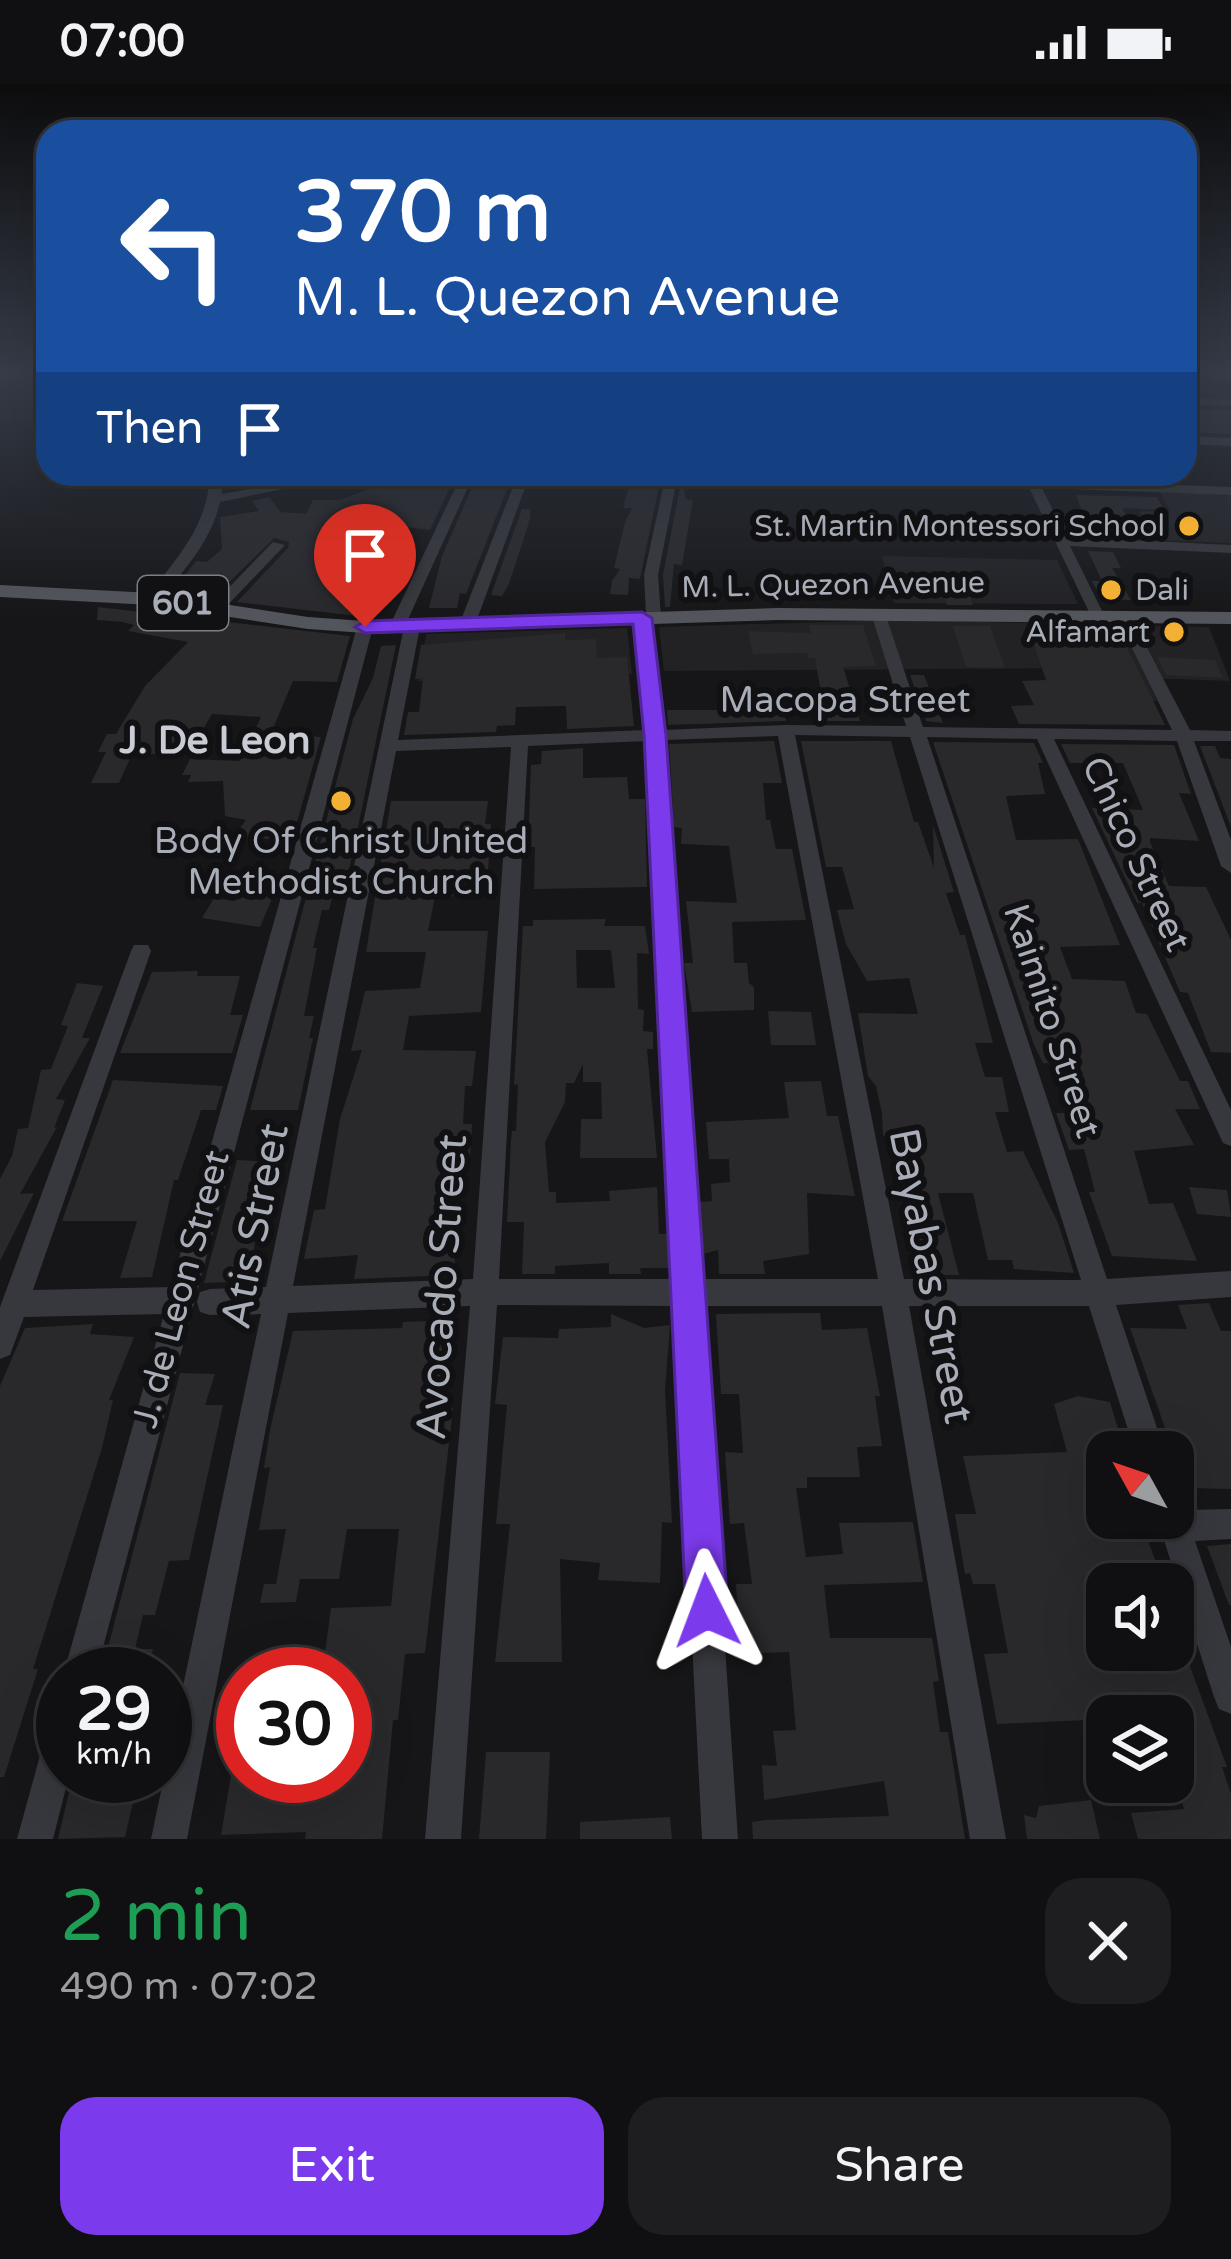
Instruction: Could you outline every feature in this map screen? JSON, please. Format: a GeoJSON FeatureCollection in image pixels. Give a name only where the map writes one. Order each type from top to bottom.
{"type":"FeatureCollection","features":[{"type":"Feature","properties":{"kind":"main road","name":"601"},"geometry":{"type":"LineString","coordinates":[[0,590],[152,598],[365,627]]}},
{"type":"Feature","properties":{"kind":"main road","name":"M. L. Quezon Avenue"},"geometry":{"type":"LineString","coordinates":[[365,627],[878,613],[1231,618]]}},
{"type":"Feature","properties":{"kind":"street"},"geometry":{"type":"LineString","coordinates":[[152,598],[188,555],[218,499],[217,486]]}},
{"type":"Feature","properties":{"kind":"street"},"geometry":{"type":"LineString","coordinates":[[218,499],[271,486]]}},
{"type":"Feature","properties":{"kind":"street","name":"Atis Street"},"geometry":{"type":"LineString","coordinates":[[169,1839],[390,746],[405,627],[463,486]]}},
{"type":"Feature","properties":{"kind":"street"},"geometry":{"type":"LineString","coordinates":[[467,625],[519,486]]}},
{"type":"Feature","properties":{"kind":"street"},"geometry":{"type":"LineString","coordinates":[[670,486],[651,575],[648,617],[720,1839]]}},
{"type":"Feature","properties":{"kind":"street"},"geometry":{"type":"LineString","coordinates":[[1035,486],[1096,615]]}},
{"type":"Feature","properties":{"kind":"street"},"geometry":{"type":"LineString","coordinates":[[1148,486],[1231,491]]}},
{"type":"Feature","properties":{"kind":"street"},"geometry":{"type":"LineString","coordinates":[[1061,542],[1231,549]]}},
{"type":"Feature","properties":{"kind":"street"},"geometry":{"type":"LineString","coordinates":[[217,609],[278,545]]}},
{"type":"Feature","properties":{"kind":"street","name":"Kaimito Street"},"geometry":{"type":"LineString","coordinates":[[878,613],[1143,1431]]}},
{"type":"Feature","properties":{"kind":"street"},"geometry":{"type":"LineString","coordinates":[[1123,615],[1183,734],[1231,866]]}},
{"type":"Feature","properties":{"kind":"street","name":"J. de Leon Street"},"geometry":{"type":"LineString","coordinates":[[86,1647],[177,1300],[365,627]]}},
{"type":"Feature","properties":{"kind":"street","name":"Macopa Street"},"geometry":{"type":"LineString","coordinates":[[390,746],[785,730],[1229,736]]}},
{"type":"Feature","properties":{"kind":"street","name":"Bayabas Street"},"geometry":{"type":"LineString","coordinates":[[785,730],[894,1295],[988,1839]]}},
{"type":"Feature","properties":{"kind":"street","name":"Chico Street"},"geometry":{"type":"LineString","coordinates":[[1042,732],[1231,1135]]}},
{"type":"Feature","properties":{"kind":"street","name":"Avocado Street"},"geometry":{"type":"LineString","coordinates":[[443,1839],[485,1292],[520,741]]}},
{"type":"Feature","properties":{"kind":"street"},"geometry":{"type":"LineString","coordinates":[[0,1345],[141,951]]}},
{"type":"Feature","properties":{"kind":"street"},"geometry":{"type":"LineString","coordinates":[[211,1302],[485,1292],[1098,1293],[1231,1284]]}},
{"type":"Feature","properties":{"kind":"street"},"geometry":{"type":"LineString","coordinates":[[15,1304],[177,1300]]}},
{"type":"Feature","properties":{"kind":"street"},"geometry":{"type":"LineString","coordinates":[[1194,1523],[1231,1524]]}},
{"type":"Feature","properties":{"kind":"street"},"geometry":{"type":"LineString","coordinates":[[1179,1539],[1231,1697]]}},
{"type":"Feature","properties":{"kind":"street"},"geometry":{"type":"LineString","coordinates":[[35,1839],[45,1803]]}},
{"type":"Feature","properties":{"kind":"shaded area","name":"St. Martin Montessori School"},"geometry":{"type":"Polygon","coordinates":[[[1160,492],[1231,495],[1231,543],[1154,540],[1139,511],[1170,512],[1160,492]]]}},
{"type":"Feature","properties":{"kind":"shaded area"},"geometry":{"type":"Polygon","coordinates":[[[882,556],[1057,560],[1078,604],[894,603],[882,556]]]}},
{"type":"Feature","properties":{"kind":"shaded area"},"geometry":{"type":"Polygon","coordinates":[[[893,620],[1209,627],[1230,681],[1147,678],[1157,701],[1087,697],[1076,668],[664,671],[659,627],[893,620]]]}},
{"type":"Feature","properties":{"kind":"shaded area"},"geometry":{"type":"Polygon","coordinates":[[[627,628],[632,674],[418,681],[426,634],[627,628]]]}},
{"type":"Feature","properties":{"kind":"building"},"geometry":{"type":"Polygon","coordinates":[[[377,486],[451,486],[430,530],[406,527],[401,546],[395,546],[386,569],[380,569],[357,616],[237,602],[288,548],[289,542],[274,538],[213,598],[172,592],[196,561],[207,562],[222,549],[220,517],[259,511],[252,501],[269,497],[281,512],[306,514],[313,500],[340,500],[377,486]]]}},
{"type":"Feature","properties":{"kind":"building"},"geometry":{"type":"Polygon","coordinates":[[[473,486],[508,486],[457,608],[429,608],[442,556],[473,486]]]}},
{"type":"Feature","properties":{"kind":"building"},"geometry":{"type":"Polygon","coordinates":[[[629,486],[659,486],[640,579],[629,578],[628,595],[610,594],[632,508],[623,508],[629,486]]]}},
{"type":"Feature","properties":{"kind":"building"},"geometry":{"type":"Polygon","coordinates":[[[684,486],[686,499],[693,500],[682,565],[674,564],[670,607],[665,607],[663,575],[684,486]]]}},
{"type":"Feature","properties":{"kind":"building"},"geometry":{"type":"Polygon","coordinates":[[[1076,495],[1157,497],[1164,510],[1122,508],[1137,536],[1090,534],[1076,495]]]}},
{"type":"Feature","properties":{"kind":"building"},"geometry":{"type":"Polygon","coordinates":[[[522,509],[530,509],[530,519],[509,584],[502,596],[491,595],[522,509]]]}},
{"type":"Feature","properties":{"kind":"building"},"geometry":{"type":"Polygon","coordinates":[[[1088,551],[1113,552],[1121,568],[1112,568],[1131,600],[1101,599],[1092,581],[1102,581],[1088,551]]]}},
{"type":"Feature","properties":{"kind":"building"},"geometry":{"type":"Polygon","coordinates":[[[933,575],[962,575],[973,605],[947,605],[933,575]]]}},
{"type":"Feature","properties":{"kind":"building"},"geometry":{"type":"Polygon","coordinates":[[[98,607],[350,636],[337,682],[293,681],[271,733],[321,737],[292,840],[234,837],[246,820],[225,816],[223,781],[188,782],[191,775],[182,775],[190,759],[240,761],[261,717],[212,714],[189,754],[132,754],[119,783],[91,783],[106,752],[98,752],[107,734],[116,734],[145,686],[188,642],[128,631],[134,625],[123,622],[97,620],[98,607]]]}},
{"type":"Feature","properties":{"kind":"building"},"geometry":{"type":"Polygon","coordinates":[[[809,625],[863,625],[876,666],[843,667],[860,721],[826,721],[815,658],[808,658],[807,653],[753,654],[748,631],[811,633],[809,625]]]}},
{"type":"Feature","properties":{"kind":"building"},"geometry":{"type":"Polygon","coordinates":[[[953,626],[990,626],[1005,668],[966,667],[953,626]]]}},
{"type":"Feature","properties":{"kind":"building"},"geometry":{"type":"Polygon","coordinates":[[[1059,627],[1117,627],[1165,725],[1019,724],[1011,706],[1034,705],[1022,681],[1046,680],[1031,637],[1063,638],[1059,627]]]}},
{"type":"Feature","properties":{"kind":"building"},"geometry":{"type":"Polygon","coordinates":[[[565,633],[565,640],[596,639],[597,658],[627,657],[634,726],[567,729],[566,706],[516,707],[515,725],[497,726],[496,732],[404,735],[408,712],[419,712],[423,678],[415,679],[421,645],[565,633]]]}},
{"type":"Feature","properties":{"kind":"building"},"geometry":{"type":"Polygon","coordinates":[[[396,645],[344,894],[333,894],[329,910],[322,910],[313,948],[317,948],[304,1016],[314,1016],[309,1038],[313,1038],[298,1110],[250,1110],[353,719],[373,678],[381,646],[396,645]]]}},
{"type":"Feature","properties":{"kind":"building"},"geometry":{"type":"Polygon","coordinates":[[[1157,657],[1215,660],[1223,678],[1166,675],[1157,657]]]}},
{"type":"Feature","properties":{"kind":"building"},"geometry":{"type":"Polygon","coordinates":[[[910,675],[924,675],[943,723],[926,721],[910,675]]]}},
{"type":"Feature","properties":{"kind":"building"},"geometry":{"type":"Polygon","coordinates":[[[667,710],[784,710],[786,721],[668,725],[667,710]]]}},
{"type":"Feature","properties":{"kind":"building"},"geometry":{"type":"Polygon","coordinates":[[[774,741],[782,783],[763,783],[766,820],[770,820],[776,849],[792,849],[806,920],[732,922],[734,963],[747,963],[754,1010],[692,1012],[684,963],[693,963],[686,901],[737,903],[729,846],[681,844],[682,828],[674,827],[669,744],[774,741]]]}},
{"type":"Feature","properties":{"kind":"building"},"geometry":{"type":"Polygon","coordinates":[[[801,741],[891,741],[914,822],[918,822],[934,868],[933,825],[954,892],[946,893],[960,935],[965,935],[993,1043],[975,1043],[985,1077],[1002,1077],[1009,1112],[995,1112],[1007,1152],[1023,1151],[1058,1223],[1074,1273],[1014,1269],[1012,1260],[988,1260],[973,1193],[938,1193],[959,1275],[914,1275],[889,1136],[883,1136],[882,1113],[876,1086],[868,1076],[858,1013],[918,1014],[909,978],[867,981],[846,944],[837,910],[854,909],[842,867],[826,867],[801,741]]]}},
{"type":"Feature","properties":{"kind":"building"},"geometry":{"type":"Polygon","coordinates":[[[933,742],[1034,743],[1043,763],[1038,763],[1045,794],[1006,796],[1016,840],[1078,839],[1120,945],[1060,947],[1072,979],[1125,981],[1136,1013],[1147,1014],[1180,1081],[1188,1081],[1200,1109],[1175,1109],[1194,1145],[1134,1151],[1149,1204],[1173,1203],[1197,1261],[1112,1256],[1089,1192],[1095,1192],[1084,1149],[1069,1150],[1056,1113],[1086,1113],[1070,1063],[1043,1063],[1034,1045],[933,742]]]}},
{"type":"Feature","properties":{"kind":"building"},"geometry":{"type":"Polygon","coordinates":[[[1061,744],[1174,745],[1191,794],[1179,793],[1199,841],[1150,838],[1150,842],[1169,886],[1206,887],[1231,940],[1231,1053],[1211,1052],[1188,993],[1180,992],[1142,903],[1137,903],[1092,808],[1143,810],[1123,763],[1070,763],[1061,744]]]}},
{"type":"Feature","properties":{"kind":"building"},"geometry":{"type":"Polygon","coordinates":[[[1200,746],[1215,746],[1220,758],[1231,759],[1231,827],[1200,746]]]}},
{"type":"Feature","properties":{"kind":"building"},"geometry":{"type":"Polygon","coordinates":[[[583,748],[583,778],[627,777],[629,799],[645,799],[647,887],[534,889],[535,847],[529,847],[531,765],[541,764],[542,751],[583,748]]]}},
{"type":"Feature","properties":{"kind":"building"},"geometry":{"type":"Polygon","coordinates":[[[391,801],[488,801],[485,824],[491,824],[488,871],[492,871],[487,895],[435,897],[428,931],[488,931],[481,1012],[409,1016],[403,1050],[476,1051],[472,1086],[465,1086],[463,1124],[472,1124],[470,1160],[465,1161],[459,1198],[454,1275],[354,1279],[358,1255],[304,1259],[314,1210],[325,1209],[340,1119],[362,1050],[351,1051],[365,991],[420,988],[426,952],[366,952],[391,801]]]}},
{"type":"Feature","properties":{"kind":"building"},"geometry":{"type":"Polygon","coordinates":[[[256,869],[283,873],[260,927],[202,918],[214,898],[235,901],[256,869]]]}},
{"type":"Feature","properties":{"kind":"building"},"geometry":{"type":"Polygon","coordinates":[[[606,919],[604,926],[645,926],[649,954],[637,953],[638,1009],[644,1010],[643,1031],[653,1032],[653,1049],[647,1049],[657,1158],[580,1158],[581,1119],[602,1119],[601,1082],[583,1082],[583,1064],[574,1083],[566,1083],[565,1102],[545,1142],[549,1192],[556,1192],[556,1203],[610,1201],[609,1191],[657,1187],[659,1234],[667,1234],[669,1268],[609,1274],[609,1263],[555,1266],[555,1274],[522,1274],[524,1222],[507,1222],[511,1141],[516,1131],[523,926],[533,926],[533,920],[606,919]],[[576,950],[577,988],[615,988],[611,950],[576,950]]]}},
{"type":"Feature","properties":{"kind":"building"},"geometry":{"type":"Polygon","coordinates":[[[198,971],[197,976],[240,976],[230,1015],[243,1015],[232,1053],[120,1053],[152,972],[198,971]]]}},
{"type":"Feature","properties":{"kind":"building"},"geometry":{"type":"Polygon","coordinates":[[[77,983],[103,986],[82,1038],[90,1038],[56,1099],[65,1100],[57,1127],[20,1194],[34,1193],[0,1261],[0,1179],[18,1129],[28,1128],[41,1070],[51,1069],[68,1026],[61,1025],[77,983]]]}},
{"type":"Feature","properties":{"kind":"building"},"geometry":{"type":"Polygon","coordinates":[[[768,1011],[811,1012],[816,1045],[771,1045],[768,1011]]]}},
{"type":"Feature","properties":{"kind":"building"},"geometry":{"type":"Polygon","coordinates":[[[113,1080],[223,1086],[216,1110],[201,1110],[178,1180],[174,1180],[152,1277],[120,1278],[137,1221],[62,1221],[113,1080]]]}},
{"type":"Feature","properties":{"kind":"building"},"geometry":{"type":"Polygon","coordinates":[[[821,1081],[827,1116],[838,1116],[855,1196],[807,1193],[809,1254],[763,1261],[765,1274],[719,1274],[718,1250],[703,1254],[699,1202],[712,1201],[711,1184],[730,1182],[729,1159],[709,1159],[706,1122],[789,1118],[784,1082],[821,1081]]]}},
{"type":"Feature","properties":{"kind":"building"},"geometry":{"type":"Polygon","coordinates":[[[237,1160],[272,1162],[257,1210],[254,1253],[264,1253],[257,1281],[204,1283],[237,1160]]]}},
{"type":"Feature","properties":{"kind":"building"},"geometry":{"type":"Polygon","coordinates":[[[1189,1187],[1227,1190],[1231,1217],[1197,1214],[1189,1187]]]}},
{"type":"Feature","properties":{"kind":"building"},"geometry":{"type":"Polygon","coordinates":[[[1209,1303],[1221,1331],[1231,1331],[1231,1489],[1194,1488],[1194,1431],[1166,1431],[1130,1328],[1187,1329],[1178,1305],[1209,1303]]]}},
{"type":"Feature","properties":{"kind":"building"},"geometry":{"type":"Polygon","coordinates":[[[820,1313],[822,1330],[867,1328],[880,1396],[875,1396],[882,1446],[857,1447],[860,1477],[807,1477],[807,1488],[796,1488],[806,1557],[843,1554],[839,1523],[913,1522],[923,1582],[824,1585],[830,1638],[932,1638],[940,1732],[948,1732],[965,1839],[753,1839],[752,1822],[889,1816],[884,1781],[764,1800],[762,1765],[777,1766],[773,1731],[796,1730],[789,1652],[740,1654],[736,1584],[752,1584],[744,1523],[730,1524],[725,1452],[743,1453],[739,1394],[721,1394],[716,1314],[820,1313]]]}},
{"type":"Feature","properties":{"kind":"building"},"geometry":{"type":"Polygon","coordinates":[[[611,1314],[644,1328],[670,1325],[665,1390],[672,1523],[662,1522],[660,1583],[598,1580],[600,1563],[560,1559],[562,1662],[495,1662],[510,1524],[496,1524],[507,1405],[495,1404],[503,1337],[558,1338],[559,1329],[611,1327],[611,1314]]]}},
{"type":"Feature","properties":{"kind":"building"},"geometry":{"type":"Polygon","coordinates":[[[456,1320],[455,1344],[445,1344],[440,1408],[453,1408],[425,1653],[405,1654],[398,1720],[393,1720],[382,1839],[305,1839],[306,1832],[221,1835],[226,1803],[372,1803],[372,1647],[326,1647],[331,1608],[391,1606],[399,1529],[347,1529],[339,1579],[300,1579],[296,1602],[260,1603],[264,1584],[276,1584],[286,1529],[259,1530],[270,1467],[264,1468],[270,1430],[293,1331],[402,1328],[403,1322],[456,1320]]]}},
{"type":"Feature","properties":{"kind":"building"},"geometry":{"type":"Polygon","coordinates":[[[93,1324],[90,1334],[134,1337],[109,1400],[113,1400],[102,1448],[40,1647],[36,1647],[36,1675],[4,1777],[0,1777],[0,1386],[25,1328],[93,1324]]]}},
{"type":"Feature","properties":{"kind":"building"},"geometry":{"type":"Polygon","coordinates":[[[180,1373],[215,1374],[205,1405],[223,1405],[189,1560],[169,1561],[155,1615],[143,1615],[135,1647],[108,1647],[180,1373]]]}},
{"type":"Feature","properties":{"kind":"building"},"geometry":{"type":"Polygon","coordinates":[[[1078,1396],[1110,1402],[1119,1431],[1086,1431],[1086,1539],[1147,1539],[1156,1563],[1086,1563],[1086,1671],[1192,1671],[1227,1767],[1222,1767],[1231,1794],[1231,1839],[1138,1839],[1131,1813],[1184,1809],[1182,1803],[1194,1803],[1194,1695],[1086,1695],[1086,1720],[997,1724],[984,1654],[1008,1653],[995,1584],[973,1584],[970,1573],[965,1574],[955,1514],[976,1514],[963,1456],[1067,1452],[1054,1404],[1078,1396]]]}},
{"type":"Feature","properties":{"kind":"building"},"geometry":{"type":"Polygon","coordinates":[[[1231,1544],[1231,1605],[1229,1605],[1207,1546],[1231,1544]]]}},
{"type":"Feature","properties":{"kind":"building"},"geometry":{"type":"Polygon","coordinates":[[[486,1752],[550,1752],[546,1839],[479,1839],[486,1752]]]}},
{"type":"Feature","properties":{"kind":"building"},"geometry":{"type":"Polygon","coordinates":[[[67,1803],[133,1803],[125,1837],[58,1839],[67,1803]]]}},
{"type":"Feature","properties":{"kind":"building"},"geometry":{"type":"Polygon","coordinates":[[[1092,1803],[1100,1839],[1027,1839],[1024,1815],[1036,1818],[1039,1806],[1092,1803]]]}},
{"type":"Feature","properties":{"kind":"building"},"geometry":{"type":"Polygon","coordinates":[[[670,1817],[672,1839],[580,1839],[580,1822],[670,1817]]]}},
{"type":"Feature","properties":{"kind":"place","name":"St. Martin Montessori School"},"geometry":{"type":"Point","coordinates":[1189,526]}},
{"type":"Feature","properties":{"kind":"place","name":"Dali"},"geometry":{"type":"Point","coordinates":[1111,590]}},
{"type":"Feature","properties":{"kind":"place","name":"Alfamart"},"geometry":{"type":"Point","coordinates":[1174,632]}},
{"type":"Feature","properties":{"kind":"place","name":"Body Of Christ United Methodist Church"},"geometry":{"type":"Point","coordinates":[341,801]}},
{"type":"Feature","properties":{"kind":"district","name":"J. De Leon"},"geometry":{"type":"Point","coordinates":[215,740]}},
{"type":"Feature","properties":{"kind":"route"},"geometry":{"type":"LineString","coordinates":[[365,627],[642,618],[655,735],[707,1611]]}}]}
